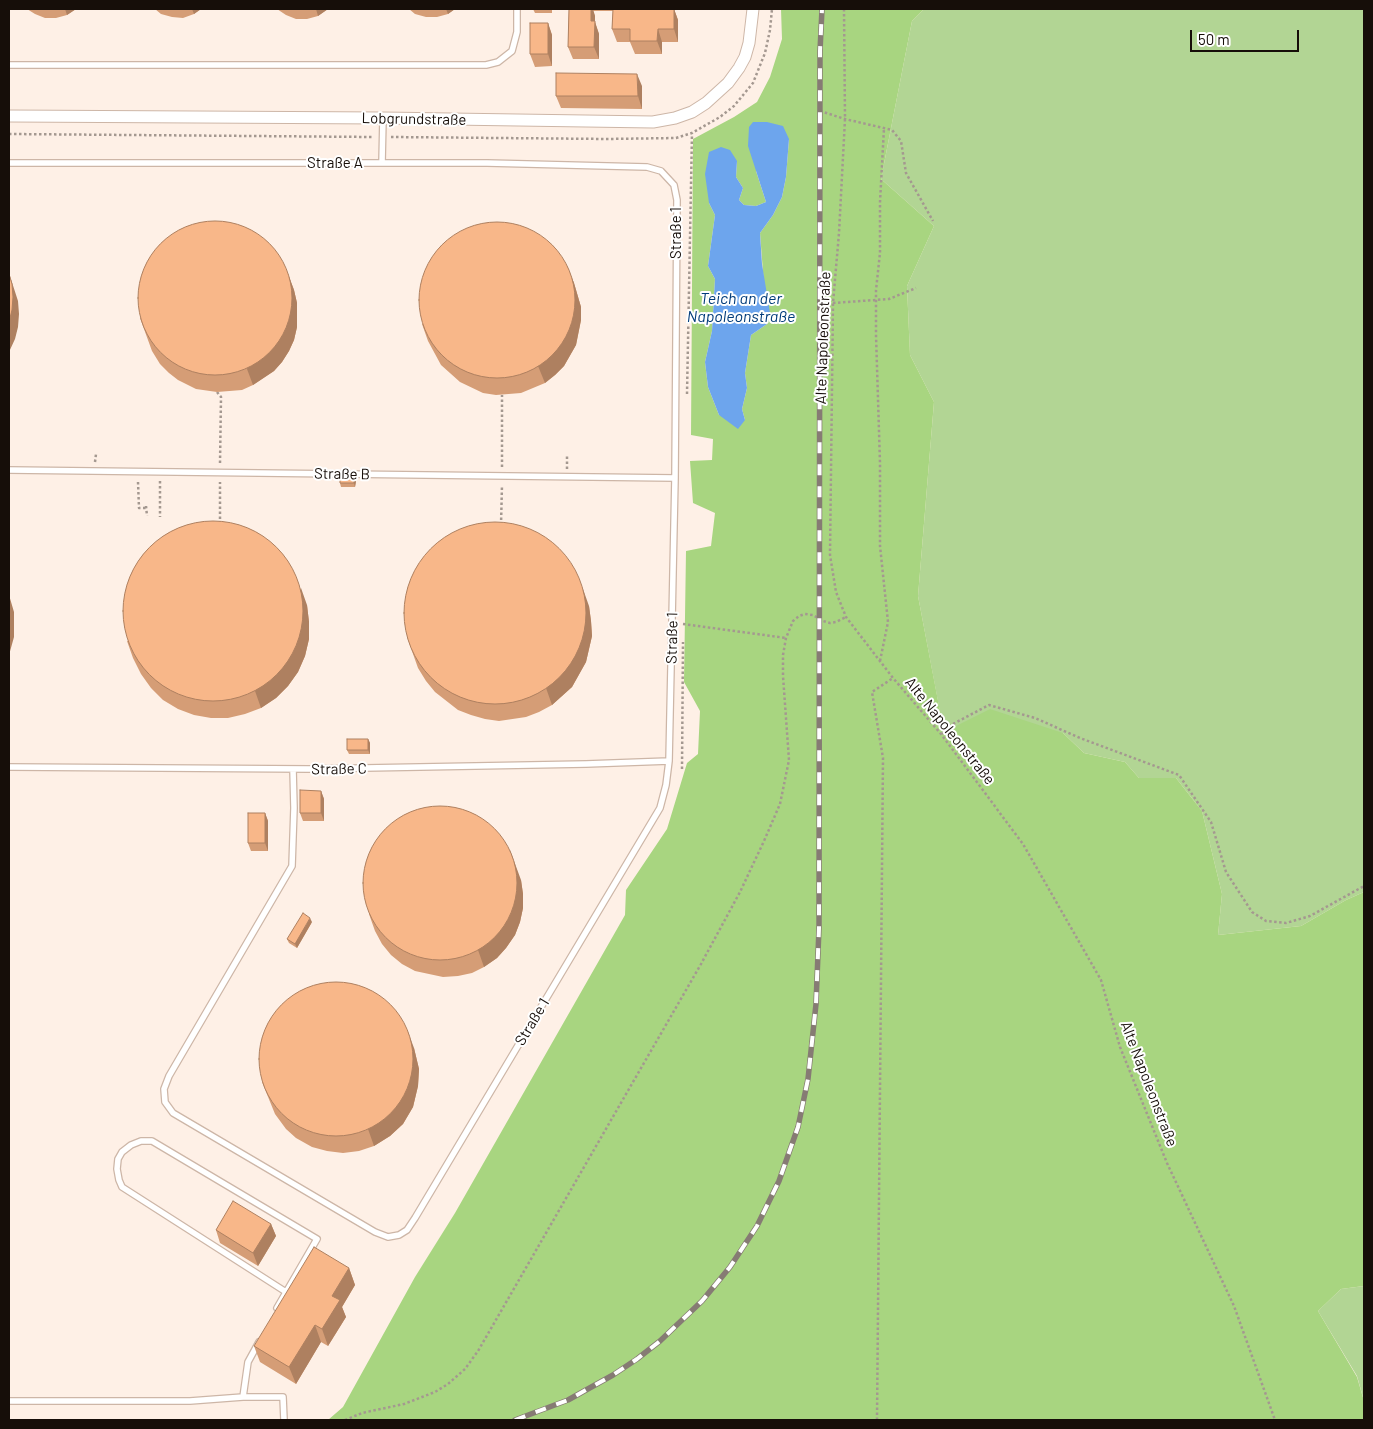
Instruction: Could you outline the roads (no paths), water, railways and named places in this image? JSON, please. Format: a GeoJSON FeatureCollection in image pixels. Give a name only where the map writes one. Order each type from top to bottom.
{"type":"FeatureCollection","features":[{"type":"Feature","properties":{"kind":"street","name":"Lobgrundstraße"},"geometry":{"type":"LineString","coordinates":[[9,116],[653,122],[675,118],[692,112],[719,93],[734,75],[745,56],[754,9]]}},
{"type":"Feature","properties":{"kind":"lane"},"geometry":{"type":"LineString","coordinates":[[9,65],[486,65],[498,62],[512,51],[517,32],[517,9]]}},
{"type":"Feature","properties":{"kind":"lane"},"geometry":{"type":"LineString","coordinates":[[382,163],[383,118]]}},
{"type":"Feature","properties":{"kind":"lane","name":"Straße A"},"geometry":{"type":"LineString","coordinates":[[9,163],[496,163],[647,167],[661,171]]}},
{"type":"Feature","properties":{"kind":"lane","name":"Straße 1"},"geometry":{"type":"LineString","coordinates":[[292,769],[294,808],[292,866],[169,1076],[164,1089],[165,1102],[173,1113],[375,1232],[388,1237],[399,1235],[407,1230],[415,1218],[655,817],[660,808],[666,785],[669,760],[675,478],[677,200],[674,185],[661,171]]}},
{"type":"Feature","properties":{"kind":"lane","name":"Straße B"},"geometry":{"type":"LineString","coordinates":[[9,470],[675,478]]}},
{"type":"Feature","properties":{"kind":"lane","name":"Straße C"},"geometry":{"type":"LineString","coordinates":[[9,767],[292,769],[576,764],[669,760]]}},
{"type":"Feature","properties":{"kind":"lane"},"geometry":{"type":"LineString","coordinates":[[272,1318],[317,1239],[152,1141],[136,1143],[122,1152],[118,1159],[117,1169],[122,1188],[286,1292]]}},
{"type":"Feature","properties":{"kind":"lane"},"geometry":{"type":"LineString","coordinates":[[243,1397],[248,1362],[262,1336]]}},
{"type":"Feature","properties":{"kind":"lane"},"geometry":{"type":"LineString","coordinates":[[9,1401],[190,1401],[243,1397],[283,1397],[284,1420]]}},
{"type":"Feature","properties":{"kind":"water","name":"Teich an der Napoleonstraße"},"geometry":{"type":"Polygon","coordinates":[[[753,122],[767,122],[783,126],[789,139],[786,177],[782,197],[773,215],[760,233],[762,264],[770,313],[767,324],[751,335],[745,373],[747,388],[742,409],[745,420],[738,429],[719,415],[708,387],[705,362],[712,331],[715,279],[708,266],[715,215],[709,203],[705,174],[709,152],[721,147],[730,150],[737,161],[736,177],[743,188],[739,200],[744,205],[756,206],[766,202],[748,146],[749,127],[753,122]]]}},
{"type":"Feature","properties":{"kind":"railway"},"geometry":{"type":"LineString","coordinates":[[515,1420],[568,1400],[613,1375],[660,1341],[702,1301],[730,1267],[757,1226],[779,1181],[798,1127],[808,1079],[816,1004],[819,928],[820,51],[822,9]]}}]}
